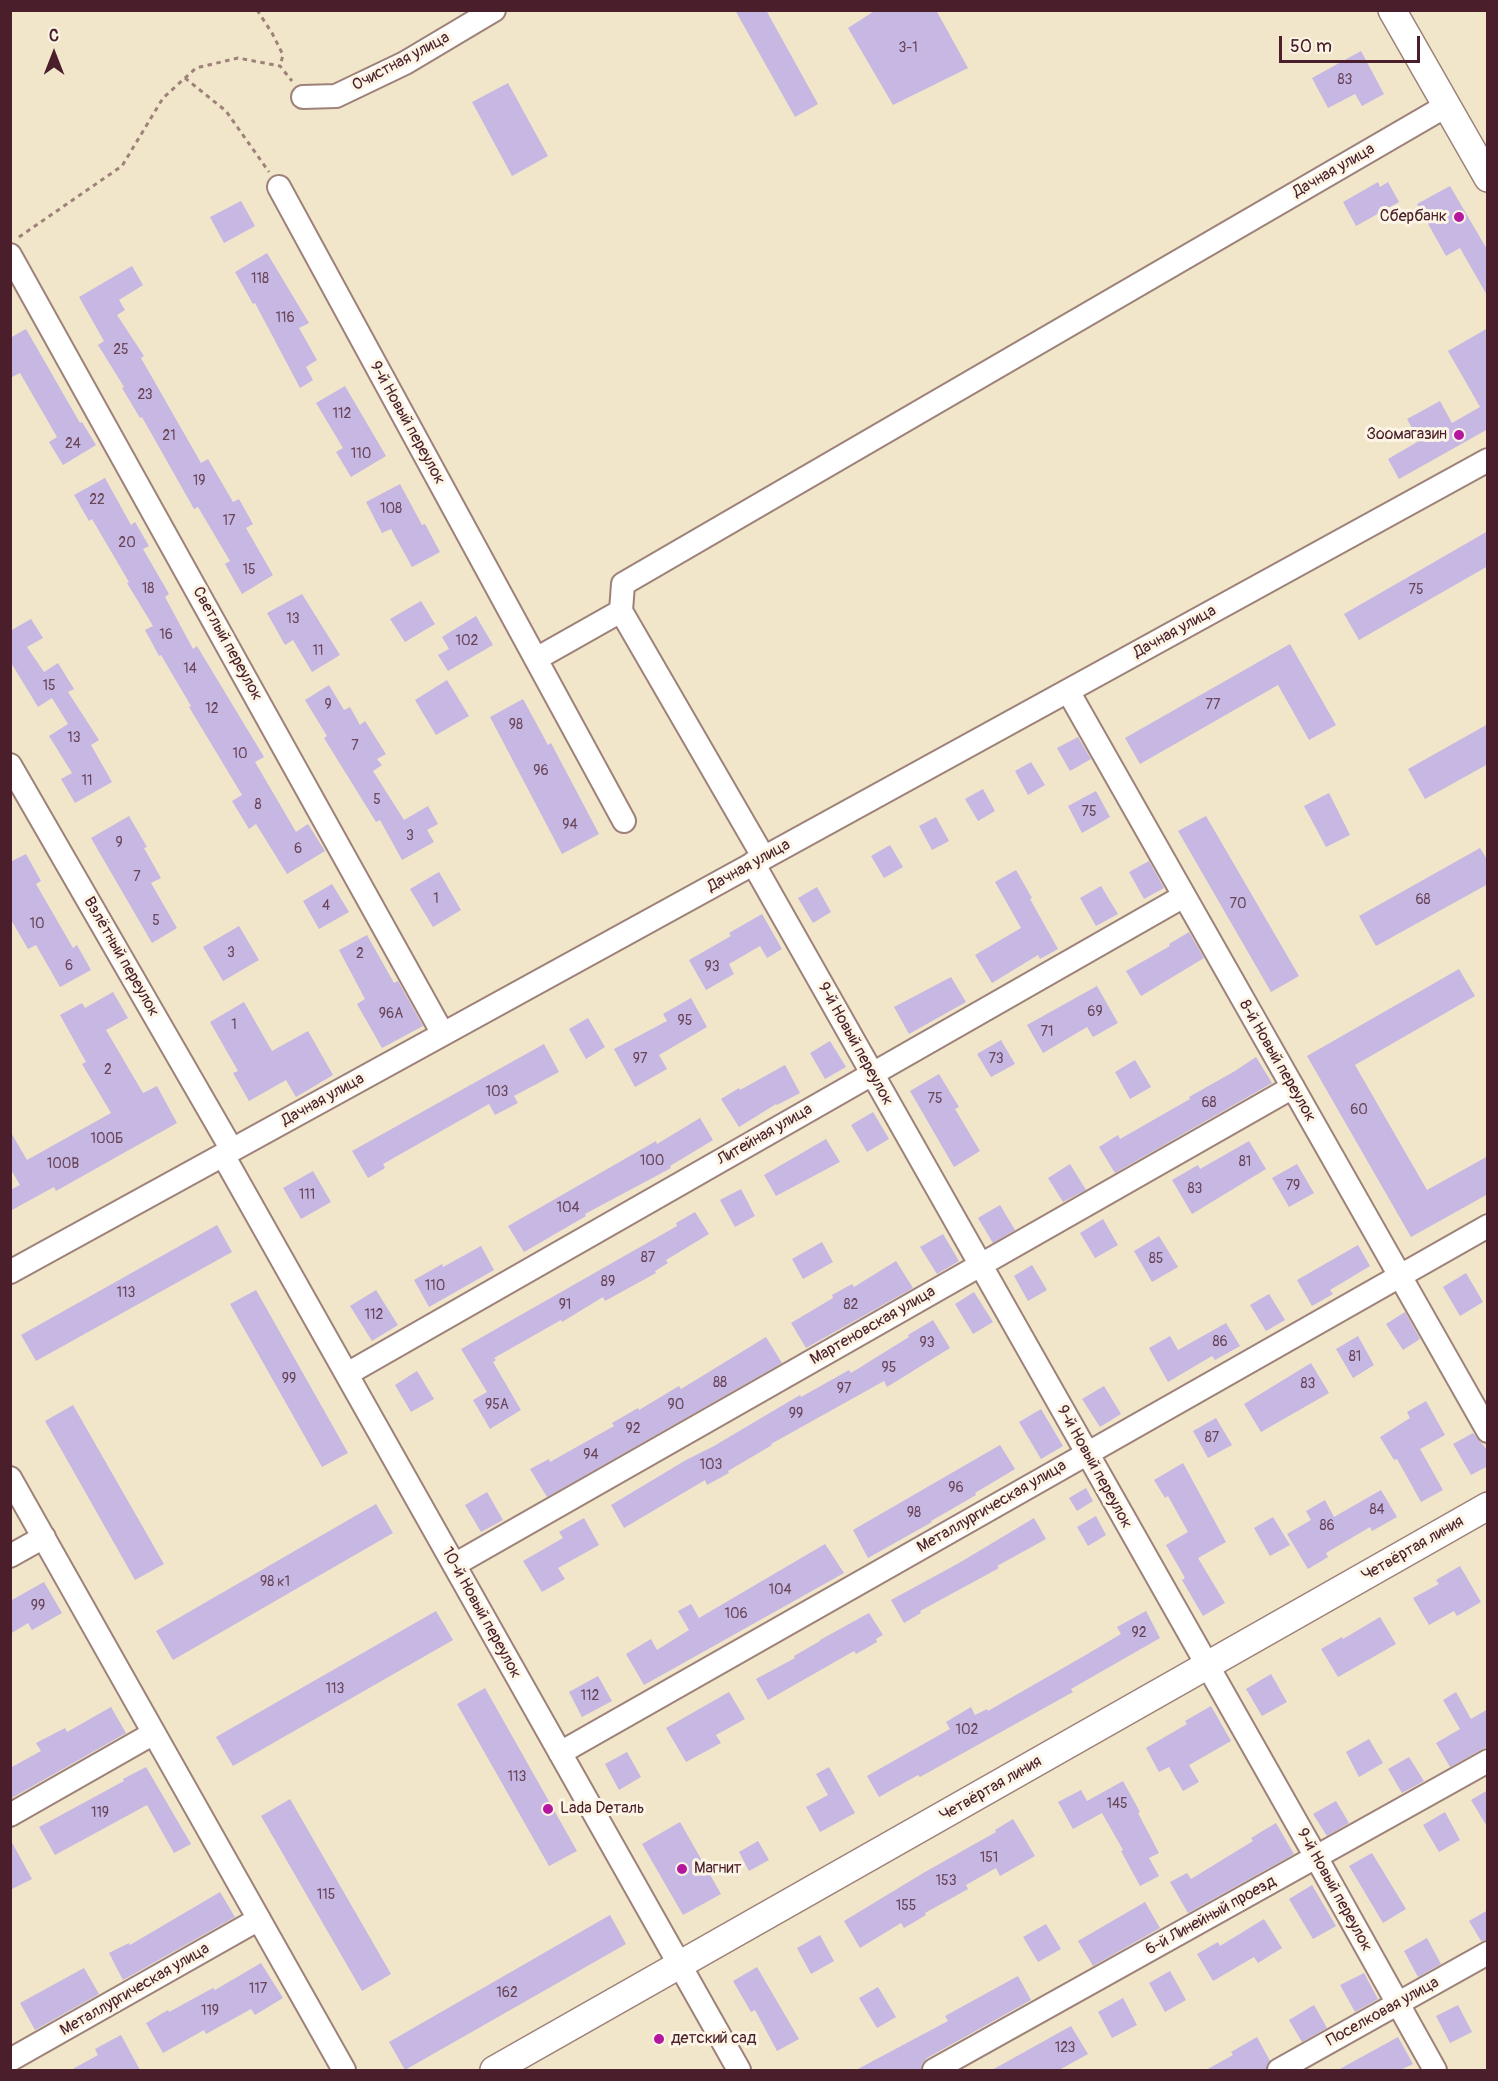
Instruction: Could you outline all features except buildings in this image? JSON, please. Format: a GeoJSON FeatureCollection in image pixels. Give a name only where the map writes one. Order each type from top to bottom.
{"type":"FeatureCollection","features":[{"type":"Feature","properties":{"kind":"street","name":"Очистная улица"},"geometry":{"type":"LineString","coordinates":[[303,97],[336,96],[405,63],[494,10]]}},
{"type":"Feature","properties":{"kind":"street"},"geometry":{"type":"LineString","coordinates":[[1392,10],[1488,178]]}},
{"type":"Feature","properties":{"kind":"street","name":"Дачная улица"},"geometry":{"type":"LineString","coordinates":[[621,611],[623,584],[1446,106]]}},
{"type":"Feature","properties":{"kind":"street","name":"9-й Новый переулок"},"geometry":{"type":"LineString","coordinates":[[279,188],[624,821]]}},
{"type":"Feature","properties":{"kind":"street","name":"Светлый переулок"},"geometry":{"type":"LineString","coordinates":[[14,246],[443,1034]]}},
{"type":"Feature","properties":{"kind":"street","name":"Дачная улица"},"geometry":{"type":"LineString","coordinates":[[10,1272],[1488,460]]}},
{"type":"Feature","properties":{"kind":"street"},"geometry":{"type":"LineString","coordinates":[[536,659],[621,611]]}},
{"type":"Feature","properties":{"kind":"street","name":"9-й Новый переулок"},"geometry":{"type":"LineString","coordinates":[[621,611],[873,1074],[1435,2070]]}},
{"type":"Feature","properties":{"kind":"street","name":"8-й Новый переулок"},"geometry":{"type":"LineString","coordinates":[[1068,691],[1488,1431]]}},
{"type":"Feature","properties":{"kind":"street","name":"Взлётный переулок"},"geometry":{"type":"LineString","coordinates":[[10,765],[228,1153]]}},
{"type":"Feature","properties":{"kind":"street","name":"Литейная улица"},"geometry":{"type":"LineString","coordinates":[[347,1374],[1184,896]]}},
{"type":"Feature","properties":{"kind":"street","name":"Мартеновская улица"},"geometry":{"type":"LineString","coordinates":[[454,1565],[1293,1087]]}},
{"type":"Feature","properties":{"kind":"street","name":"10-й Новый переулок"},"geometry":{"type":"LineString","coordinates":[[228,1153],[347,1374],[739,2070]]}},
{"type":"Feature","properties":{"kind":"street","name":"Металлургическая улица"},"geometry":{"type":"LineString","coordinates":[[560,1753],[1488,1226]]}},
{"type":"Feature","properties":{"kind":"street"},"geometry":{"type":"LineString","coordinates":[[10,1478],[344,2070]]}},
{"type":"Feature","properties":{"kind":"street","name":"Четвёртая линия"},"geometry":{"type":"LineString","coordinates":[[494,2070],[1488,1506]]}},
{"type":"Feature","properties":{"kind":"street"},"geometry":{"type":"LineString","coordinates":[[10,1556],[44,1537]]}},
{"type":"Feature","properties":{"kind":"street"},"geometry":{"type":"LineString","coordinates":[[10,1815],[154,1733]]}},
{"type":"Feature","properties":{"kind":"street","name":"6-й Линейный проезд"},"geometry":{"type":"LineString","coordinates":[[934,2070],[1488,1761]]}},
{"type":"Feature","properties":{"kind":"street","name":"Металлургическая улица"},"geometry":{"type":"LineString","coordinates":[[10,2060],[259,1919]]}},
{"type":"Feature","properties":{"kind":"street","name":"Поселковая улица"},"geometry":{"type":"LineString","coordinates":[[1279,2070],[1488,1953]]}},
{"type":"Feature","properties":{"kind":"path"},"geometry":{"type":"LineString","coordinates":[[256,10],[272,33],[283,55],[280,66]]}},
{"type":"Feature","properties":{"kind":"path"},"geometry":{"type":"LineString","coordinates":[[14,246],[122,166],[164,98],[196,68],[238,58],[280,66],[303,97]]}},
{"type":"Feature","properties":{"kind":"path"},"geometry":{"type":"LineString","coordinates":[[185,78],[226,111],[279,188]]}},
{"type":"Feature","properties":{"kind":"place","name":"Сбербанк"},"geometry":{"type":"Point","coordinates":[1459,217]}},
{"type":"Feature","properties":{"kind":"place","name":"Зоомагазин"},"geometry":{"type":"Point","coordinates":[1459,435]}},
{"type":"Feature","properties":{"kind":"place","name":"Lada Dеталь"},"geometry":{"type":"Point","coordinates":[548,1809]}},
{"type":"Feature","properties":{"kind":"place","name":"Магнит"},"geometry":{"type":"Point","coordinates":[682,1869]}},
{"type":"Feature","properties":{"kind":"place","name":"детский сад"},"geometry":{"type":"Point","coordinates":[659,2039]}}]}
